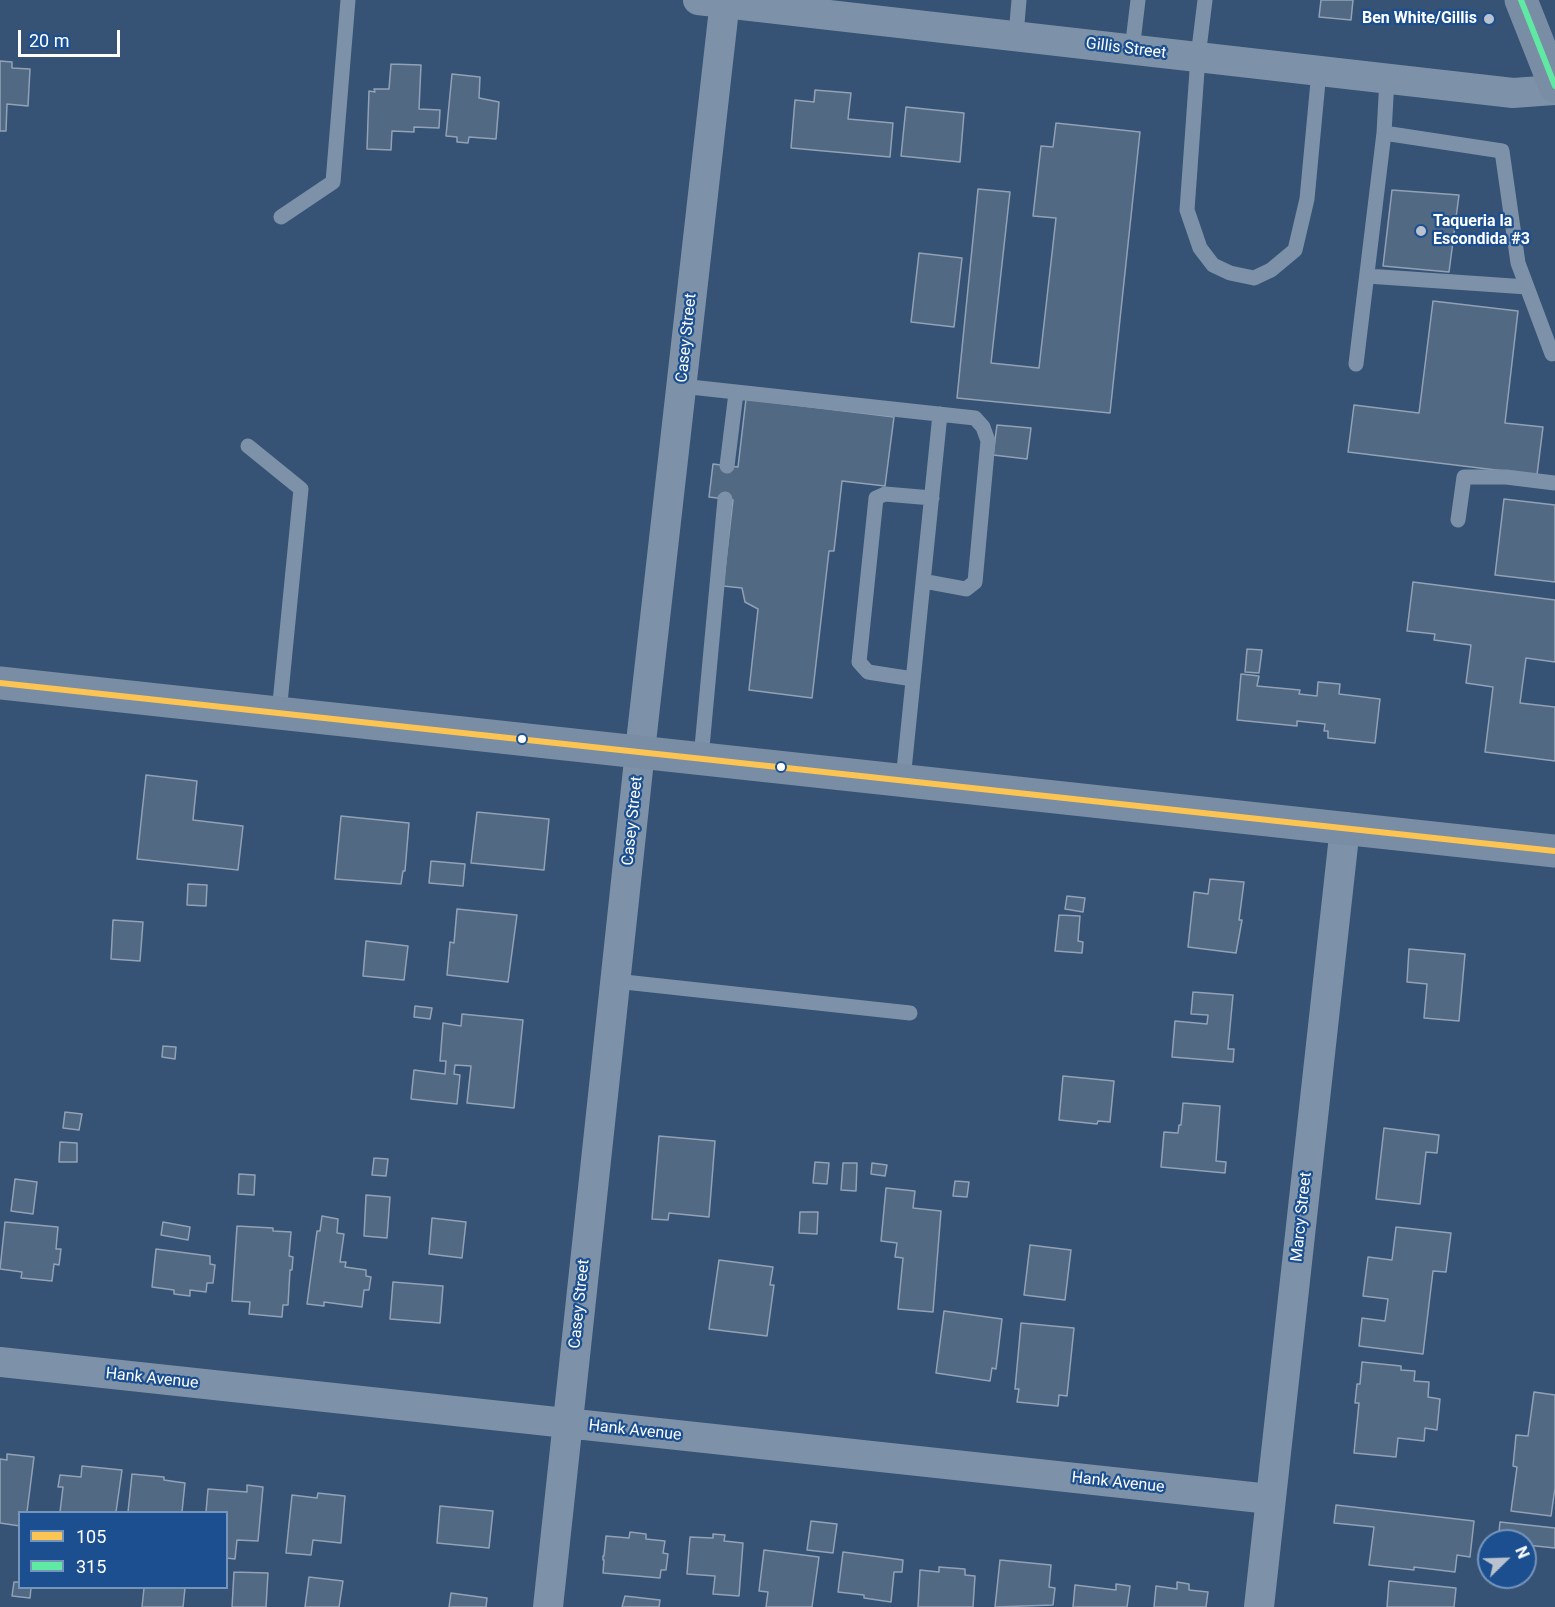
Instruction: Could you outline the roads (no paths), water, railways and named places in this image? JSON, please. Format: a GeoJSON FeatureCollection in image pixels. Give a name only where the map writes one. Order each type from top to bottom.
{"type":"FeatureCollection","features":[{"type":"Feature","properties":{"kind":"street"},"geometry":{"type":"LineString","coordinates":[[1521,0],[1555,86]]}},
{"type":"Feature","properties":{"kind":"street","name":"Gillis Street"},"geometry":{"type":"LineString","coordinates":[[716,1],[1513,93],[1555,90]]}},
{"type":"Feature","properties":{"kind":"street","name":"Casey Street"},"geometry":{"type":"LineString","coordinates":[[548,1607],[681,387],[716,1]]}},
{"type":"Feature","properties":{"kind":"street"},"geometry":{"type":"LineString","coordinates":[[0,683],[1555,851]]}},
{"type":"Feature","properties":{"kind":"street","name":"Marcy Street"},"geometry":{"type":"LineString","coordinates":[[1259,1607],[1345,827]]}},
{"type":"Feature","properties":{"kind":"street","name":"Hank Avenue"},"geometry":{"type":"LineString","coordinates":[[0,1362],[1270,1499]]}},
{"type":"Feature","properties":{"kind":"lane"},"geometry":{"type":"LineString","coordinates":[[281,217],[333,182],[348,0]]}},
{"type":"Feature","properties":{"kind":"lane"},"geometry":{"type":"LineString","coordinates":[[1016,35],[1019,0]]}},
{"type":"Feature","properties":{"kind":"lane"},"geometry":{"type":"LineString","coordinates":[[1132,50],[1138,0]]}},
{"type":"Feature","properties":{"kind":"lane"},"geometry":{"type":"LineString","coordinates":[[1205,0],[1198,57],[1187,210],[1200,248],[1213,265],[1230,273],[1254,278],[1271,270],[1295,250],[1300,237],[1307,200],[1319,71]]}},
{"type":"Feature","properties":{"kind":"lane"},"geometry":{"type":"LineString","coordinates":[[1356,364],[1384,133],[1387,79]]}},
{"type":"Feature","properties":{"kind":"lane"},"geometry":{"type":"LineString","coordinates":[[1384,133],[1503,151],[1518,263],[1552,354],[1555,353]]}},
{"type":"Feature","properties":{"kind":"lane"},"geometry":{"type":"LineString","coordinates":[[1367,276],[1527,287]]}},
{"type":"Feature","properties":{"kind":"lane"},"geometry":{"type":"LineString","coordinates":[[681,387],[975,418],[983,427],[987,441],[975,582],[966,589],[923,581]]}},
{"type":"Feature","properties":{"kind":"lane"},"geometry":{"type":"LineString","coordinates":[[727,466],[736,393]]}},
{"type":"Feature","properties":{"kind":"lane"},"geometry":{"type":"LineString","coordinates":[[903,780],[940,414]]}},
{"type":"Feature","properties":{"kind":"lane"},"geometry":{"type":"LineString","coordinates":[[248,446],[301,489],[279,714]]}},
{"type":"Feature","properties":{"kind":"lane"},"geometry":{"type":"LineString","coordinates":[[1458,520],[1464,477],[1506,477],[1555,483]]}},
{"type":"Feature","properties":{"kind":"lane"},"geometry":{"type":"LineString","coordinates":[[913,680],[868,672],[859,662],[874,510],[876,498],[885,494],[932,498]]}},
{"type":"Feature","properties":{"kind":"lane"},"geometry":{"type":"LineString","coordinates":[[701,758],[725,499]]}},
{"type":"Feature","properties":{"kind":"lane"},"geometry":{"type":"LineString","coordinates":[[615,981],[910,1013]]}},
{"type":"Feature","properties":{"kind":"place","name":"Ben White/Gillis"},"geometry":{"type":"Point","coordinates":[1489,19]}},
{"type":"Feature","properties":{"kind":"place","name":"Taqueria la Escondida #3"},"geometry":{"type":"Point","coordinates":[1421,231]}}]}
